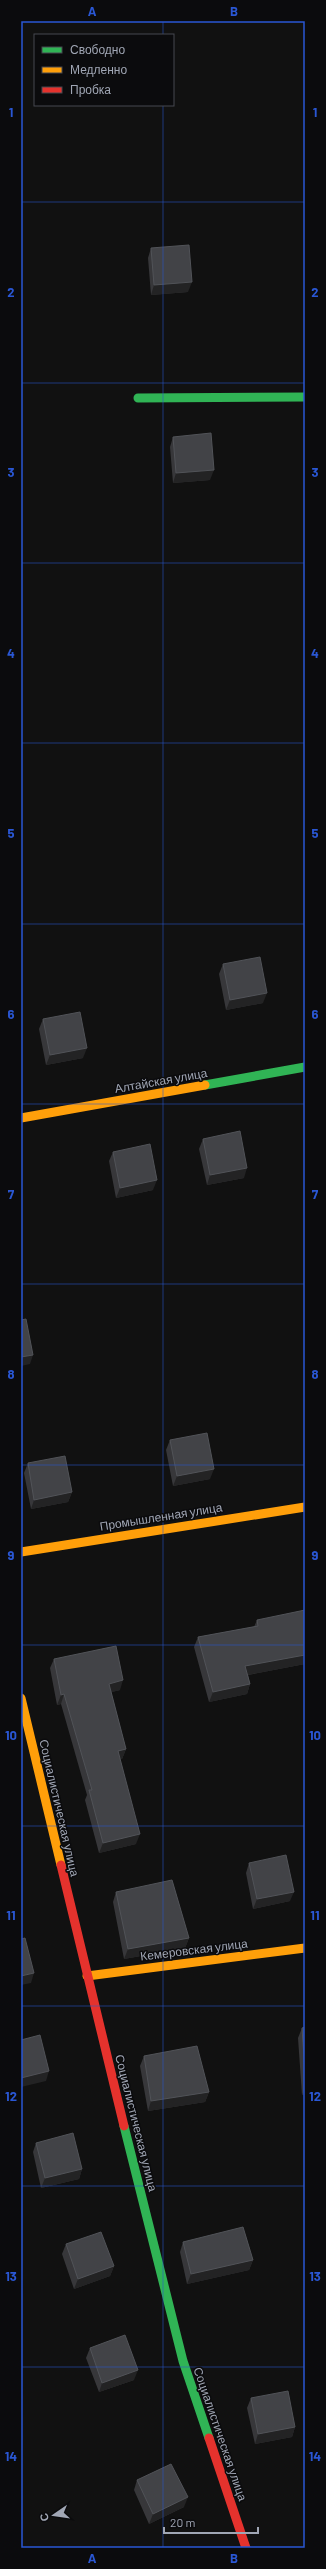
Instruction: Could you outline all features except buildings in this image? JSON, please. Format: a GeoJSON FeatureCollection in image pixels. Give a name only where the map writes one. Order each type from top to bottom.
{"type":"FeatureCollection","features":[{"type":"Feature","properties":{"kind":"street"},"geometry":{"type":"LineString","coordinates":[[138,398],[305,397]]}},
{"type":"Feature","properties":{"kind":"street","name":"Алтайская улица"},"geometry":{"type":"LineString","coordinates":[[21,1118],[305,1067]]}},
{"type":"Feature","properties":{"kind":"street","name":"Промышленная улица"},"geometry":{"type":"LineString","coordinates":[[21,1552],[305,1507]]}},
{"type":"Feature","properties":{"kind":"street","name":"Социалистическая улица"},"geometry":{"type":"LineString","coordinates":[[21,1698],[87,1976],[183,2361],[246,2548]]}},
{"type":"Feature","properties":{"kind":"street","name":"Кемеровская улица"},"geometry":{"type":"LineString","coordinates":[[87,1976],[305,1948]]}},
{"type":"Feature","properties":{"kind":"traffic: fast"},"geometry":{"type":"LineString","coordinates":[[138,398],[305,397]]}},
{"type":"Feature","properties":{"kind":"traffic: fast"},"geometry":{"type":"LineString","coordinates":[[205,1085],[305,1067]]}},
{"type":"Feature","properties":{"kind":"traffic: fast"},"geometry":{"type":"LineString","coordinates":[[124,2126],[183,2361],[209,2438]]}},
{"type":"Feature","properties":{"kind":"traffic: slow"},"geometry":{"type":"LineString","coordinates":[[21,1118],[205,1085]]}},
{"type":"Feature","properties":{"kind":"traffic: slow"},"geometry":{"type":"LineString","coordinates":[[21,1552],[305,1507]]}},
{"type":"Feature","properties":{"kind":"traffic: slow"},"geometry":{"type":"LineString","coordinates":[[21,1698],[61,1865]]}},
{"type":"Feature","properties":{"kind":"traffic: slow"},"geometry":{"type":"LineString","coordinates":[[87,1976],[305,1948]]}},
{"type":"Feature","properties":{"kind":"traffic: jam"},"geometry":{"type":"LineString","coordinates":[[61,1865],[124,2126]]}},
{"type":"Feature","properties":{"kind":"traffic: jam"},"geometry":{"type":"LineString","coordinates":[[209,2438],[246,2548]]}}]}
